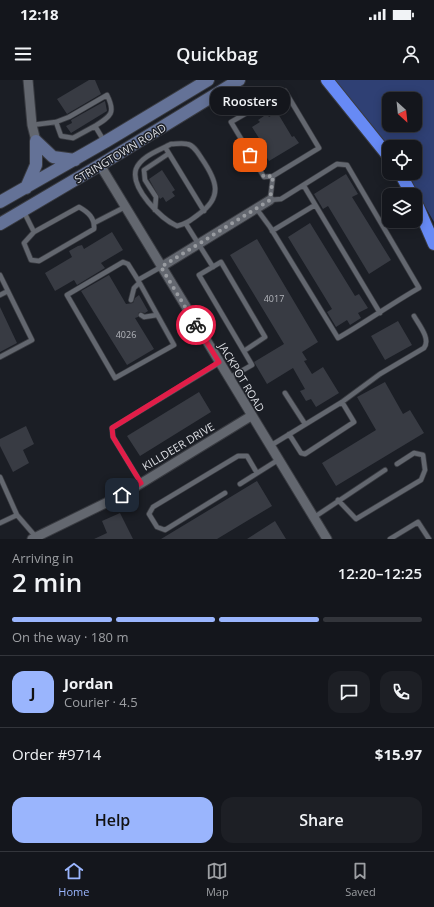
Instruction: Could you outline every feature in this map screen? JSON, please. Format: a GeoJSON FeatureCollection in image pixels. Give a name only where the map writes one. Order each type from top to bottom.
{"type":"FeatureCollection","features":[{"type":"Feature","properties":{"kind":"highway"},"geometry":{"type":"LineString","coordinates":[[327,80],[382,148]]}},
{"type":"Feature","properties":{"kind":"highway"},"geometry":{"type":"LineString","coordinates":[[422,216],[434,244]]}},
{"type":"Feature","properties":{"kind":"main road","name":"STRINGTOWN ROAD"},"geometry":{"type":"LineString","coordinates":[[0,224],[239,80]]}},
{"type":"Feature","properties":{"kind":"main road","name":"STRINGTOWN ROAD"},"geometry":{"type":"LineString","coordinates":[[0,202],[75,160],[205,82]]}},
{"type":"Feature","properties":{"kind":"main road"},"geometry":{"type":"LineString","coordinates":[[100,165],[99,155],[191,99],[205,82]]}},
{"type":"Feature","properties":{"kind":"main road"},"geometry":{"type":"LineString","coordinates":[[36,141],[53,157],[75,160]]}},
{"type":"Feature","properties":{"kind":"main road"},"geometry":{"type":"LineString","coordinates":[[26,188],[36,165],[36,141]]}},
{"type":"Feature","properties":{"kind":"street"},"geometry":{"type":"LineString","coordinates":[[28,80],[32,125],[36,141]]}},
{"type":"Feature","properties":{"kind":"street","name":"JACKPOT ROAD"},"geometry":{"type":"LineString","coordinates":[[100,165],[326,539]]}},
{"type":"Feature","properties":{"kind":"street"},"geometry":{"type":"LineString","coordinates":[[161,267],[270,200]]}},
{"type":"Feature","properties":{"kind":"street","name":"KILLDEER DRIVE"},"geometry":{"type":"LineString","coordinates":[[35,538],[92,510],[141,483],[251,416]]}},
{"type":"Feature","properties":{"kind":"lane"},"geometry":{"type":"LineString","coordinates":[[285,91],[319,148],[273,176],[264,177],[231,122],[285,91]]}},
{"type":"Feature","properties":{"kind":"lane"},"geometry":{"type":"LineString","coordinates":[[32,125],[56,122],[69,117],[107,95],[112,104],[112,111],[108,118],[73,138],[61,136],[56,122]]}},
{"type":"Feature","properties":{"kind":"lane"},"geometry":{"type":"LineString","coordinates":[[95,126],[105,142]]}},
{"type":"Feature","properties":{"kind":"lane"},"geometry":{"type":"LineString","coordinates":[[171,144],[188,144],[196,150],[206,165],[216,187],[215,198],[204,211],[186,224],[177,226],[168,222],[155,210],[137,183],[136,168],[154,152],[164,148],[171,144]]}},
{"type":"Feature","properties":{"kind":"lane"},"geometry":{"type":"LineString","coordinates":[[164,148],[204,211]]}},
{"type":"Feature","properties":{"kind":"lane"},"geometry":{"type":"LineString","coordinates":[[155,210],[156,198],[145,180],[144,170],[168,154]]}},
{"type":"Feature","properties":{"kind":"lane"},"geometry":{"type":"LineString","coordinates":[[256,208],[272,231],[338,338],[380,313],[387,306],[419,288],[347,165],[337,164],[281,199],[270,200],[273,176]]}},
{"type":"Feature","properties":{"kind":"lane"},"geometry":{"type":"LineString","coordinates":[[304,186],[380,313]]}},
{"type":"Feature","properties":{"kind":"lane"},"geometry":{"type":"LineString","coordinates":[[272,231],[315,205]]}},
{"type":"Feature","properties":{"kind":"lane"},"geometry":{"type":"LineString","coordinates":[[79,207],[88,212],[94,223],[94,229],[39,260],[31,260],[24,243],[34,232],[79,207]]}},
{"type":"Feature","properties":{"kind":"lane"},"geometry":{"type":"LineString","coordinates":[[94,223],[125,207]]}},
{"type":"Feature","properties":{"kind":"lane"},"geometry":{"type":"LineString","coordinates":[[23,210],[34,232]]}},
{"type":"Feature","properties":{"kind":"lane"},"geometry":{"type":"LineString","coordinates":[[186,224],[212,267]]}},
{"type":"Feature","properties":{"kind":"lane"},"geometry":{"type":"LineString","coordinates":[[123,262],[128,264],[157,315],[174,345],[115,378],[67,295],[123,262]]}},
{"type":"Feature","properties":{"kind":"lane"},"geometry":{"type":"LineString","coordinates":[[229,378],[252,365],[199,275],[221,262],[265,337],[244,351]]}},
{"type":"Feature","properties":{"kind":"lane"},"geometry":{"type":"LineString","coordinates":[[131,300],[134,288],[138,281],[161,267]]}},
{"type":"Feature","properties":{"kind":"lane"},"geometry":{"type":"LineString","coordinates":[[0,275],[32,340],[0,358]]}},
{"type":"Feature","properties":{"kind":"lane"},"geometry":{"type":"LineString","coordinates":[[0,295],[8,291]]}},
{"type":"Feature","properties":{"kind":"lane"},"geometry":{"type":"LineString","coordinates":[[141,315],[144,317],[157,315]]}},
{"type":"Feature","properties":{"kind":"lane"},"geometry":{"type":"LineString","coordinates":[[270,446],[342,402],[380,374],[424,348],[427,345],[427,339],[414,316]]}},
{"type":"Feature","properties":{"kind":"lane"},"geometry":{"type":"LineString","coordinates":[[141,483],[113,437],[112,428],[219,362]]}},
{"type":"Feature","properties":{"kind":"lane"},"geometry":{"type":"LineString","coordinates":[[285,393],[305,424]]}},
{"type":"Feature","properties":{"kind":"lane"},"geometry":{"type":"LineString","coordinates":[[289,434],[301,453],[306,454],[353,424],[354,420],[342,402]]}},
{"type":"Feature","properties":{"kind":"lane"},"geometry":{"type":"LineString","coordinates":[[338,500],[356,519],[421,480],[425,470],[424,455],[414,453],[397,464]]}},
{"type":"Feature","properties":{"kind":"lane"},"geometry":{"type":"LineString","coordinates":[[225,493],[165,530],[157,528],[149,514],[153,507],[238,456],[247,456],[257,473]]}},
{"type":"Feature","properties":{"kind":"lane"},"geometry":{"type":"LineString","coordinates":[[240,484],[278,460]]}},
{"type":"Feature","properties":{"kind":"lane"},"geometry":{"type":"LineString","coordinates":[[314,518],[338,500],[385,470]]}},
{"type":"Feature","properties":{"kind":"lane"},"geometry":{"type":"LineString","coordinates":[[0,477],[17,515],[35,538]]}},
{"type":"Feature","properties":{"kind":"lane"},"geometry":{"type":"LineString","coordinates":[[0,523],[17,515]]}},
{"type":"Feature","properties":{"kind":"lane"},"geometry":{"type":"LineString","coordinates":[[390,539],[418,522],[429,539]]}},
{"type":"Feature","properties":{"kind":"shaded area"},"geometry":{"type":"Polygon","coordinates":[[[333,80],[434,80],[434,222],[422,201],[422,188],[415,188],[410,180],[422,180],[422,140],[383,140],[333,80]]]}},
{"type":"Feature","properties":{"kind":"building"},"geometry":{"type":"Polygon","coordinates":[[[89,80],[95,80],[101,94],[67,114],[57,99],[89,80]]]}},
{"type":"Feature","properties":{"kind":"building"},"geometry":{"type":"Polygon","coordinates":[[[105,101],[107,111],[71,133],[66,126],[72,123],[71,120],[105,101]]]}},
{"type":"Feature","properties":{"kind":"building"},"geometry":{"type":"Polygon","coordinates":[[[277,112],[292,137],[294,136],[299,143],[269,161],[264,153],[267,151],[252,127],[260,122],[258,120],[267,114],[269,117],[277,112]]]}},
{"type":"Feature","properties":{"kind":"building"},"geometry":{"type":"Polygon","coordinates":[[[162,170],[175,190],[172,192],[175,196],[166,202],[163,197],[160,199],[149,179],[162,170]]]}},
{"type":"Feature","properties":{"kind":"building"},"geometry":{"type":"Polygon","coordinates":[[[346,174],[358,194],[352,197],[391,260],[369,274],[328,206],[323,209],[314,194],[346,174]]]}},
{"type":"Feature","properties":{"kind":"building"},"geometry":{"type":"Polygon","coordinates":[[[310,223],[355,296],[359,294],[368,308],[358,313],[361,318],[350,325],[347,320],[336,327],[327,312],[332,309],[288,237],[310,223]]]}},
{"type":"Feature","properties":{"kind":"building"},"geometry":{"type":"Polygon","coordinates":[[[112,232],[123,250],[101,263],[105,268],[77,285],[74,280],[55,291],[45,273],[72,257],[69,251],[82,245],[84,249],[112,232]]]}},
{"type":"Feature","properties":{"kind":"building"},"geometry":{"type":"Polygon","coordinates":[[[257,239],[318,342],[302,352],[307,360],[304,361],[312,374],[323,367],[339,393],[316,407],[311,399],[306,401],[300,391],[305,389],[293,368],[267,384],[254,362],[284,344],[230,255],[257,239]]]}},
{"type":"Feature","properties":{"kind":"building"},"geometry":{"type":"Polygon","coordinates":[[[109,275],[126,304],[133,303],[135,298],[139,295],[148,311],[145,313],[139,312],[138,317],[135,318],[154,349],[127,365],[81,291],[109,275]]]}},
{"type":"Feature","properties":{"kind":"building"},"geometry":{"type":"Polygon","coordinates":[[[0,307],[17,343],[0,352],[0,307]]]}},
{"type":"Feature","properties":{"kind":"building"},"geometry":{"type":"Polygon","coordinates":[[[398,321],[412,345],[385,360],[371,336],[398,321]]]}},
{"type":"Feature","properties":{"kind":"building"},"geometry":{"type":"Polygon","coordinates":[[[385,382],[403,414],[410,410],[424,433],[336,486],[322,463],[376,430],[357,397],[385,382]]]}},
{"type":"Feature","properties":{"kind":"building"},"geometry":{"type":"Polygon","coordinates":[[[199,392],[211,412],[140,456],[127,436],[199,392]]]}},
{"type":"Feature","properties":{"kind":"building"},"geometry":{"type":"Polygon","coordinates":[[[26,426],[34,444],[23,450],[29,463],[13,472],[0,446],[0,439],[26,426]]]}},
{"type":"Feature","properties":{"kind":"building"},"geometry":{"type":"Polygon","coordinates":[[[257,481],[272,506],[217,539],[161,539],[257,481]]]}},
{"type":"Feature","properties":{"kind":"building"},"geometry":{"type":"Polygon","coordinates":[[[120,513],[133,539],[94,539],[107,533],[102,521],[120,513]]]}},
{"type":"Feature","properties":{"kind":"building"},"geometry":{"type":"Polygon","coordinates":[[[275,521],[286,539],[247,539],[275,521]]]}},
{"type":"Feature","properties":{"kind":"way so far"},"geometry":{"type":"LineString","coordinates":[[196,325],[161,267],[270,200],[273,176],[264,177],[250,155]]}},
{"type":"Feature","properties":{"kind":"place","name":"Roosters"},"geometry":{"type":"Point","coordinates":[250,155]}},
{"type":"Feature","properties":{"kind":"route"},"geometry":{"type":"LineString","coordinates":[[122,495],[141,483],[113,437],[112,428],[219,362],[196,325]]}}]}
